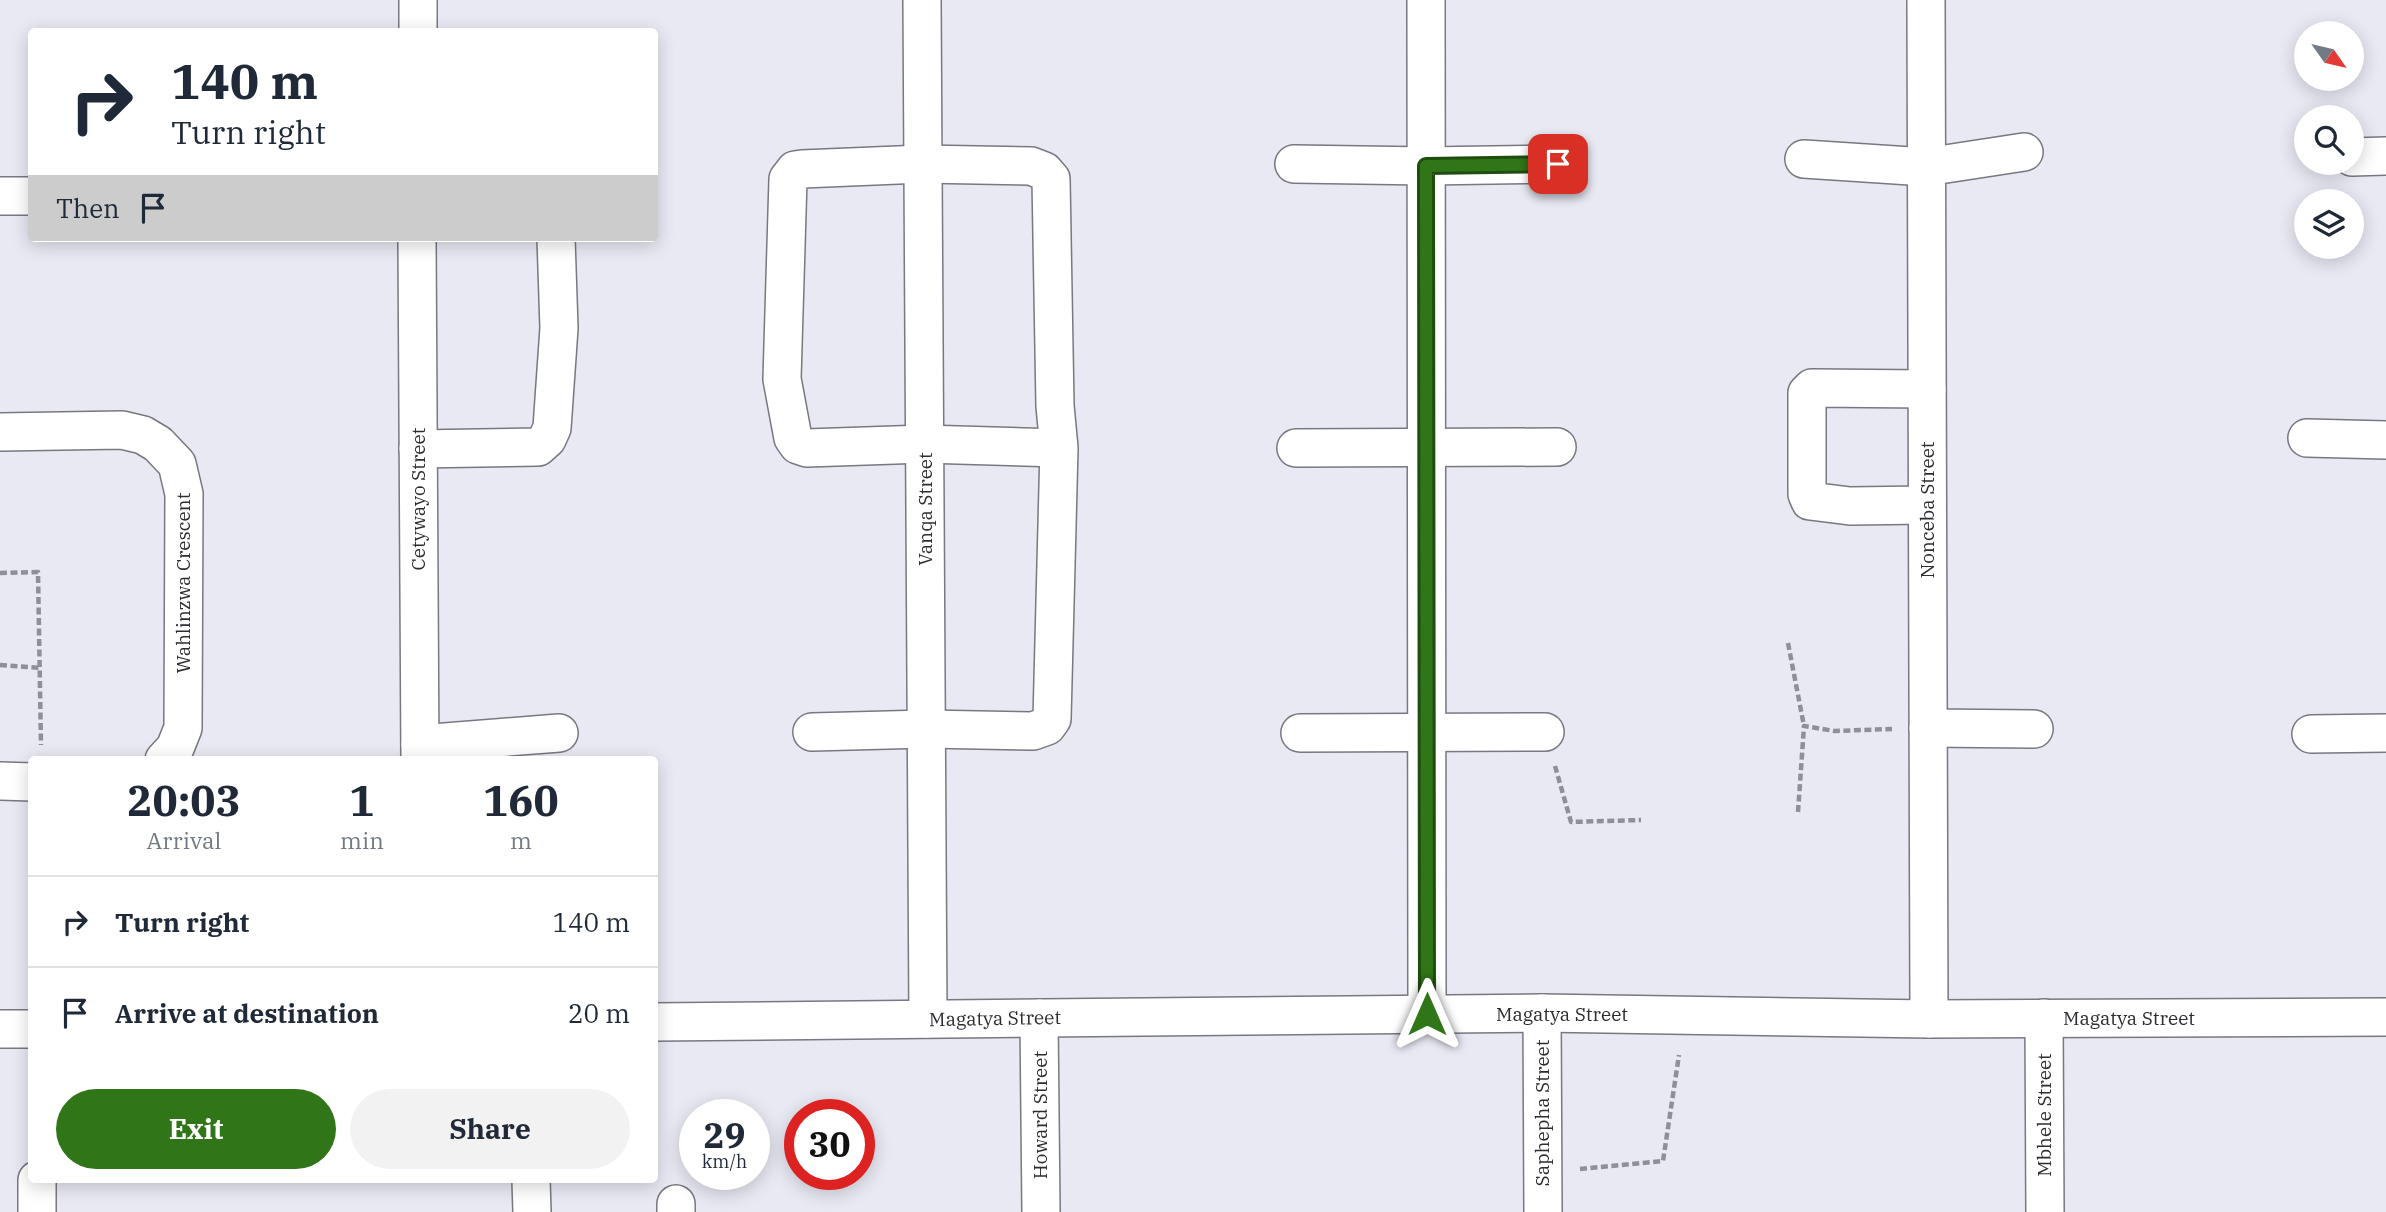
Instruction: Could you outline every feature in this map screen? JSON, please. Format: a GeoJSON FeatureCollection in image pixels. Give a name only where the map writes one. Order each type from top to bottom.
{"type":"FeatureCollection","features":[{"type":"Feature","properties":{"kind":"street"},"geometry":{"type":"LineString","coordinates":[[418,0],[418,28]]}},
{"type":"Feature","properties":{"kind":"street","name":"Vanqa Street"},"geometry":{"type":"LineString","coordinates":[[922,0],[928,1019]]}},
{"type":"Feature","properties":{"kind":"street"},"geometry":{"type":"LineString","coordinates":[[1426,0],[1427,1014]]}},
{"type":"Feature","properties":{"kind":"street","name":"Nonceba Street"},"geometry":{"type":"LineString","coordinates":[[1926,0],[1928,1019]]}},
{"type":"Feature","properties":{"kind":"street"},"geometry":{"type":"LineString","coordinates":[[1804,159],[1926,167],[2024,152]]}},
{"type":"Feature","properties":{"kind":"street"},"geometry":{"type":"LineString","coordinates":[[2364,157],[2386,156]]}},
{"type":"Feature","properties":{"kind":"street"},"geometry":{"type":"LineString","coordinates":[[811,732],[926,729],[1033,731],[1047,726],[1052,719],[1059,448],[1055,406],[1051,179],[1044,171],[1031,166],[922,164],[795,170],[788,178],[782,379],[793,438],[798,445],[807,448],[924,444],[1059,448]]}},
{"type":"Feature","properties":{"kind":"street"},"geometry":{"type":"LineString","coordinates":[[1294,164],[1558,164]]}},
{"type":"Feature","properties":{"kind":"street"},"geometry":{"type":"LineString","coordinates":[[0,196],[28,195]]}},
{"type":"Feature","properties":{"kind":"street","name":"Cetywayo Street"},"geometry":{"type":"LineString","coordinates":[[417,242],[420,752]]}},
{"type":"Feature","properties":{"kind":"street"},"geometry":{"type":"LineString","coordinates":[[418,449],[538,447],[547,439],[552,428],[559,328],[556,242]]}},
{"type":"Feature","properties":{"kind":"street"},"geometry":{"type":"LineString","coordinates":[[1927,389],[1812,388],[1807,393],[1807,494],[1810,501],[1850,506],[1927,505]]}},
{"type":"Feature","properties":{"kind":"street","name":"Wahlinzwa Crescent"},"geometry":{"type":"LineString","coordinates":[[0,432],[122,430],[143,435],[158,444],[177,464],[184,494],[183,728],[176,748],[168,756]]}},
{"type":"Feature","properties":{"kind":"street"},"geometry":{"type":"LineString","coordinates":[[2307,439],[2386,440]]}},
{"type":"Feature","properties":{"kind":"street"},"geometry":{"type":"LineString","coordinates":[[1296,448],[1556,447]]}},
{"type":"Feature","properties":{"kind":"street"},"geometry":{"type":"LineString","coordinates":[[1928,728],[2034,729]]}},
{"type":"Feature","properties":{"kind":"street"},"geometry":{"type":"LineString","coordinates":[[1300,733],[1545,732]]}},
{"type":"Feature","properties":{"kind":"street"},"geometry":{"type":"LineString","coordinates":[[420,752],[559,733]]}},
{"type":"Feature","properties":{"kind":"street"},"geometry":{"type":"LineString","coordinates":[[2311,734],[2386,733]]}},
{"type":"Feature","properties":{"kind":"street"},"geometry":{"type":"LineString","coordinates":[[0,781],[28,782]]}},
{"type":"Feature","properties":{"kind":"street","name":"Magatya Street"},"geometry":{"type":"LineString","coordinates":[[658,1022],[1542,1013],[1928,1019],[2386,1017]]}},
{"type":"Feature","properties":{"kind":"street","name":"Saphepha Street"},"geometry":{"type":"LineString","coordinates":[[1542,1013],[1543,1212]]}},
{"type":"Feature","properties":{"kind":"street","name":"Howard Street"},"geometry":{"type":"LineString","coordinates":[[1039,1017],[1041,1212]]}},
{"type":"Feature","properties":{"kind":"street","name":"Mbhele Street"},"geometry":{"type":"LineString","coordinates":[[2044,1018],[2045,1212]]}},
{"type":"Feature","properties":{"kind":"street"},"geometry":{"type":"LineString","coordinates":[[0,1029],[28,1029]]}},
{"type":"Feature","properties":{"kind":"street"},"geometry":{"type":"LineString","coordinates":[[37,1183],[37,1212]]}},
{"type":"Feature","properties":{"kind":"street"},"geometry":{"type":"LineString","coordinates":[[531,1183],[532,1212]]}},
{"type":"Feature","properties":{"kind":"path"},"geometry":{"type":"LineString","coordinates":[[0,573],[38,572],[41,746]]}},
{"type":"Feature","properties":{"kind":"path"},"geometry":{"type":"LineString","coordinates":[[1788,643],[1804,726],[1798,812]]}},
{"type":"Feature","properties":{"kind":"path"},"geometry":{"type":"LineString","coordinates":[[0,665],[41,668]]}},
{"type":"Feature","properties":{"kind":"path"},"geometry":{"type":"LineString","coordinates":[[1804,726],[1835,731],[1928,728]]}},
{"type":"Feature","properties":{"kind":"path"},"geometry":{"type":"LineString","coordinates":[[1545,732],[1571,822],[1641,820]]}},
{"type":"Feature","properties":{"kind":"path"},"geometry":{"type":"LineString","coordinates":[[1543,1172],[1663,1161],[1685,1016]]}},
{"type":"Feature","properties":{"kind":"route"},"geometry":{"type":"LineString","coordinates":[[1427,1014],[1426,166],[1558,164]]}}]}
